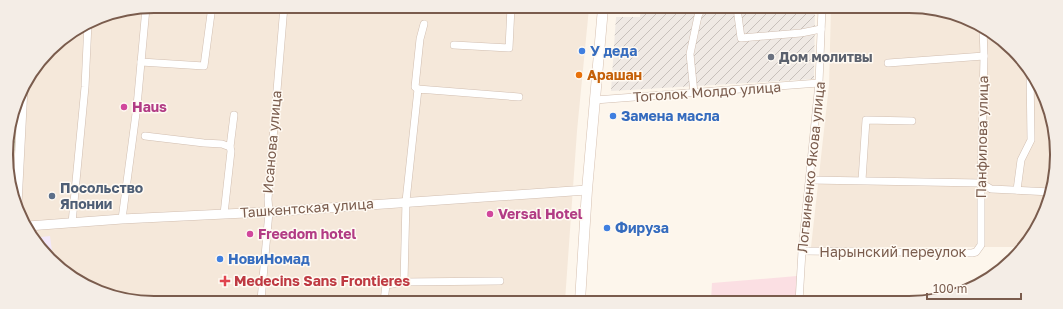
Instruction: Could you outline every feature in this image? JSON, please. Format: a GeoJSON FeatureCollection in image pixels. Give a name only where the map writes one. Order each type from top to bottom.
{"type":"FeatureCollection","features":[{"type":"Feature","properties":{"kind":"main road"},"geometry":{"type":"LineString","coordinates":[[580,296],[587,190],[603,13]]}},
{"type":"Feature","properties":{"kind":"street"},"geometry":{"type":"LineString","coordinates":[[122,220],[142,62],[146,13]]}},
{"type":"Feature","properties":{"kind":"street"},"geometry":{"type":"LineString","coordinates":[[142,62],[204,66],[211,13]]}},
{"type":"Feature","properties":{"kind":"street","name":"Исанова улица"},"geometry":{"type":"LineString","coordinates":[[261,296],[283,13]]}},
{"type":"Feature","properties":{"kind":"street"},"geometry":{"type":"LineString","coordinates":[[454,45],[509,48],[510,13]]}},
{"type":"Feature","properties":{"kind":"street"},"geometry":{"type":"LineString","coordinates":[[694,93],[690,54],[700,13]]}},
{"type":"Feature","properties":{"kind":"street"},"geometry":{"type":"LineString","coordinates":[[738,13],[741,38],[801,33],[821,29]]}},
{"type":"Feature","properties":{"kind":"street","name":"Логвиненко Якова улица"},"geometry":{"type":"LineString","coordinates":[[799,296],[802,251],[820,83],[822,13]]}},
{"type":"Feature","properties":{"kind":"street"},"geometry":{"type":"LineString","coordinates":[[404,282],[406,202],[418,90],[415,87],[420,39],[424,24]]}},
{"type":"Feature","properties":{"kind":"street"},"geometry":{"type":"LineString","coordinates":[[72,223],[85,87],[88,30]]}},
{"type":"Feature","properties":{"kind":"street","name":"Панфилова улица"},"geometry":{"type":"LineString","coordinates":[[981,245],[983,35]]}},
{"type":"Feature","properties":{"kind":"street"},"geometry":{"type":"LineString","coordinates":[[888,63],[984,56]]}},
{"type":"Feature","properties":{"kind":"street","name":"Тоголок Молдо улица"},"geometry":{"type":"LineString","coordinates":[[595,100],[820,83]]}},
{"type":"Feature","properties":{"kind":"street"},"geometry":{"type":"LineString","coordinates":[[1017,190],[1021,160],[1031,140],[1030,83]]}},
{"type":"Feature","properties":{"kind":"street"},"geometry":{"type":"LineString","coordinates":[[418,90],[519,97]]}},
{"type":"Feature","properties":{"kind":"street"},"geometry":{"type":"LineString","coordinates":[[18,190],[22,106]]}},
{"type":"Feature","properties":{"kind":"street"},"geometry":{"type":"LineString","coordinates":[[224,214],[234,115]]}},
{"type":"Feature","properties":{"kind":"street"},"geometry":{"type":"LineString","coordinates":[[862,180],[866,120],[912,121]]}},
{"type":"Feature","properties":{"kind":"street"},"geometry":{"type":"LineString","coordinates":[[145,136],[230,146]]}},
{"type":"Feature","properties":{"kind":"street"},"geometry":{"type":"LineString","coordinates":[[810,180],[981,183],[991,189],[1045,192]]}},
{"type":"Feature","properties":{"kind":"street","name":"Ташкентская улица"},"geometry":{"type":"LineString","coordinates":[[32,226],[269,212],[587,190]]}},
{"type":"Feature","properties":{"kind":"street","name":"Нарынский переулок"},"geometry":{"type":"LineString","coordinates":[[802,251],[972,253],[976,252],[981,245]]}},
{"type":"Feature","properties":{"kind":"street"},"geometry":{"type":"LineString","coordinates":[[385,296],[386,285],[404,282],[500,281]]}},
{"type":"Feature","properties":{"kind":"shaded area"},"geometry":{"type":"Polygon","coordinates":[[[145,13],[589,13],[577,131],[565,296],[145,296],[118,291],[100,285],[68,267],[54,255],[42,241],[24,209],[18,191],[13,164],[14,136],[24,100],[42,68],[54,54],[68,42],[100,24],[118,18],[145,13]]]}},
{"type":"Feature","properties":{"kind":"shaded area"},"geometry":{"type":"Polygon","coordinates":[[[640,13],[815,13],[814,79],[611,91],[616,17],[640,17],[640,13]]]}},
{"type":"Feature","properties":{"kind":"shaded area"},"geometry":{"type":"Polygon","coordinates":[[[831,13],[927,14],[963,24],[995,42],[1009,54],[1021,68],[1031,84],[1039,100],[1049,136],[1050,164],[1045,191],[1039,209],[1021,241],[1016,247],[811,247],[829,85],[831,13]]]}},
{"type":"Feature","properties":{"kind":"shaded area"},"geometry":{"type":"Polygon","coordinates":[[[50,236],[52,251],[51,251],[40,237],[50,236]]]}},
{"type":"Feature","properties":{"kind":"shaded area"},"geometry":{"type":"Polygon","coordinates":[[[797,276],[796,296],[711,296],[712,283],[797,276]]]}},
{"type":"Feature","properties":{"kind":"green space"},"geometry":{"type":"Polygon","coordinates":[[[16,127],[13,165],[13,145],[16,127]]]}},
{"type":"Feature","properties":{"kind":"place","name":"У деда"},"geometry":{"type":"Point","coordinates":[582,51]}},
{"type":"Feature","properties":{"kind":"place","name":"Дом молитвы"},"geometry":{"type":"Point","coordinates":[771,57]}},
{"type":"Feature","properties":{"kind":"place","name":"Арашан"},"geometry":{"type":"Point","coordinates":[579,75]}},
{"type":"Feature","properties":{"kind":"place","name":"Haus"},"geometry":{"type":"Point","coordinates":[124,107]}},
{"type":"Feature","properties":{"kind":"place","name":"Замена масла"},"geometry":{"type":"Point","coordinates":[613,116]}},
{"type":"Feature","properties":{"kind":"place","name":"Посольство Японии"},"geometry":{"type":"Point","coordinates":[52,196]}},
{"type":"Feature","properties":{"kind":"place","name":"Versal Hotel"},"geometry":{"type":"Point","coordinates":[490,214]}},
{"type":"Feature","properties":{"kind":"place","name":"Фируза"},"geometry":{"type":"Point","coordinates":[607,228]}},
{"type":"Feature","properties":{"kind":"place","name":"Freedom hotel"},"geometry":{"type":"Point","coordinates":[250,234]}},
{"type":"Feature","properties":{"kind":"place","name":"НовиНомад"},"geometry":{"type":"Point","coordinates":[220,259]}},
{"type":"Feature","properties":{"kind":"place","name":"Medecins Sans Frontieres"},"geometry":{"type":"Point","coordinates":[225,281]}}]}
